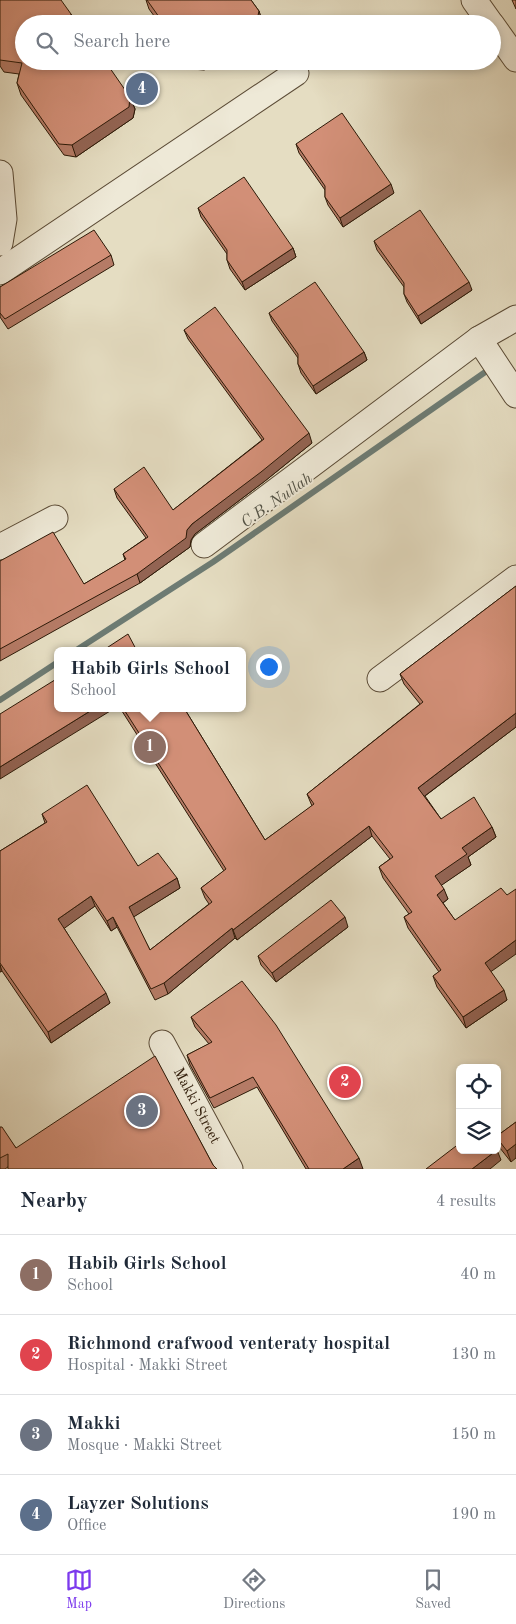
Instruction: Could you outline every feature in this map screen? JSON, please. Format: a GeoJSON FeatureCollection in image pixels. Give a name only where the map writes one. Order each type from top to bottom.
{"type":"FeatureCollection","features":[{"type":"Feature","properties":{"kind":"street"},"geometry":{"type":"LineString","coordinates":[[475,0],[486,15]]}},
{"type":"Feature","properties":{"kind":"street"},"geometry":{"type":"LineString","coordinates":[[501,37],[516,59]]}},
{"type":"Feature","properties":{"kind":"street"},"geometry":{"type":"LineString","coordinates":[[0,272],[296,73]]}},
{"type":"Feature","properties":{"kind":"street"},"geometry":{"type":"LineString","coordinates":[[0,173],[4,219],[0,243]]}},
{"type":"Feature","properties":{"kind":"street"},"geometry":{"type":"LineString","coordinates":[[204,545],[479,339],[516,318]]}},
{"type":"Feature","properties":{"kind":"street"},"geometry":{"type":"LineString","coordinates":[[479,339],[516,395]]}},
{"type":"Feature","properties":{"kind":"street"},"geometry":{"type":"LineString","coordinates":[[0,547],[55,518]]}},
{"type":"Feature","properties":{"kind":"street"},"geometry":{"type":"LineString","coordinates":[[380,679],[516,578]]}},
{"type":"Feature","properties":{"kind":"street","name":"Makki Street"},"geometry":{"type":"LineString","coordinates":[[162,1043],[230,1169]]}},
{"type":"Feature","properties":{"kind":"building"},"geometry":{"type":"Polygon","coordinates":[[[0,0],[61,0],[71,15],[15,15],[15,62],[0,60],[0,0]]]}},
{"type":"Feature","properties":{"kind":"building"},"geometry":{"type":"Polygon","coordinates":[[[147,0],[251,0],[259,11],[258,15],[158,15],[147,0]]]}},
{"type":"Feature","properties":{"kind":"building"},"geometry":{"type":"Polygon","coordinates":[[[512,0],[516,0],[516,9],[512,0]]]}},
{"type":"Feature","properties":{"kind":"building"},"geometry":{"type":"Polygon","coordinates":[[[20,70],[111,70],[130,97],[129,107],[72,145],[59,144],[17,83],[20,70]]]}},
{"type":"Feature","properties":{"kind":"building"},"geometry":{"type":"Polygon","coordinates":[[[342,113],[391,184],[340,218],[325,197],[325,186],[296,144],[342,113]]]}},
{"type":"Feature","properties":{"kind":"building"},"geometry":{"type":"Polygon","coordinates":[[[244,177],[293,248],[242,282],[227,260],[227,250],[198,208],[244,177]]]}},
{"type":"Feature","properties":{"kind":"building"},"geometry":{"type":"Polygon","coordinates":[[[420,210],[469,282],[418,316],[404,294],[404,283],[374,241],[420,210]]]}},
{"type":"Feature","properties":{"kind":"building"},"geometry":{"type":"Polygon","coordinates":[[[94,230],[111,255],[5,319],[0,313],[0,287],[94,230]]]}},
{"type":"Feature","properties":{"kind":"building"},"geometry":{"type":"Polygon","coordinates":[[[315,282],[364,352],[313,386],[298,364],[298,354],[269,313],[315,282]]]}},
{"type":"Feature","properties":{"kind":"building"},"geometry":{"type":"Polygon","coordinates":[[[215,307],[309,433],[192,524],[187,530],[186,538],[137,574],[0,649],[0,561],[53,532],[84,584],[126,559],[123,554],[148,537],[114,489],[144,467],[173,510],[264,439],[184,330],[215,307]]]}},
{"type":"Feature","properties":{"kind":"building"},"geometry":{"type":"Polygon","coordinates":[[[516,586],[516,713],[418,788],[441,819],[474,797],[492,827],[462,848],[467,854],[435,876],[444,889],[437,895],[455,920],[501,888],[507,895],[516,889],[516,940],[485,963],[504,990],[463,1017],[433,976],[441,970],[404,917],[412,912],[379,867],[393,857],[369,826],[233,930],[232,928],[164,983],[151,989],[113,917],[107,921],[91,896],[58,919],[106,993],[48,1032],[0,963],[0,851],[47,822],[42,814],[87,785],[138,866],[158,853],[177,878],[129,907],[150,950],[212,902],[201,888],[226,869],[126,712],[186,712],[265,840],[314,804],[307,794],[423,702],[400,674],[516,586]]]}},
{"type":"Feature","properties":{"kind":"building"},"geometry":{"type":"Polygon","coordinates":[[[128,634],[135,647],[108,647],[128,634]]]}},
{"type":"Feature","properties":{"kind":"building"},"geometry":{"type":"Polygon","coordinates":[[[54,680],[54,712],[89,712],[0,767],[0,714],[54,680]]]}},
{"type":"Feature","properties":{"kind":"building"},"geometry":{"type":"Polygon","coordinates":[[[331,900],[345,917],[272,973],[258,956],[331,900]]]}},
{"type":"Feature","properties":{"kind":"building"},"geometry":{"type":"Polygon","coordinates":[[[242,981],[276,1025],[359,1158],[343,1169],[309,1169],[253,1077],[210,1098],[187,1055],[212,1042],[191,1017],[242,981]]]}},
{"type":"Feature","properties":{"kind":"building"},"geometry":{"type":"Polygon","coordinates":[[[155,1056],[213,1165],[217,1169],[8,1169],[8,1154],[0,1158],[0,1127],[2,1127],[16,1148],[155,1056]]]}},
{"type":"Feature","properties":{"kind":"building"},"geometry":{"type":"Polygon","coordinates":[[[516,1122],[516,1144],[507,1151],[501,1143],[501,1133],[516,1122]]]}},
{"type":"Feature","properties":{"kind":"building"},"geometry":{"type":"Polygon","coordinates":[[[456,1146],[456,1154],[492,1154],[472,1169],[426,1169],[456,1146]]]}},
{"type":"Feature","properties":{"kind":"waterway","name":"C.B. Nullah"},"geometry":{"type":"LineString","coordinates":[[81,647],[213,562],[491,368]]}},
{"type":"Feature","properties":{"kind":"waterway","name":"C.B. Nullah"},"geometry":{"type":"LineString","coordinates":[[0,700],[54,665]]}},
{"type":"Feature","properties":{"kind":"place","name":"Layzer Solutions"},"geometry":{"type":"Point","coordinates":[142,89]}},
{"type":"Feature","properties":{"kind":"place","name":"Habib Girls School"},"geometry":{"type":"Point","coordinates":[150,747]}},
{"type":"Feature","properties":{"kind":"place","name":"Richmond crafwood venteraty hospital"},"geometry":{"type":"Point","coordinates":[345,1082]}},
{"type":"Feature","properties":{"kind":"place","name":"Makki"},"geometry":{"type":"Point","coordinates":[142,1111]}}]}
